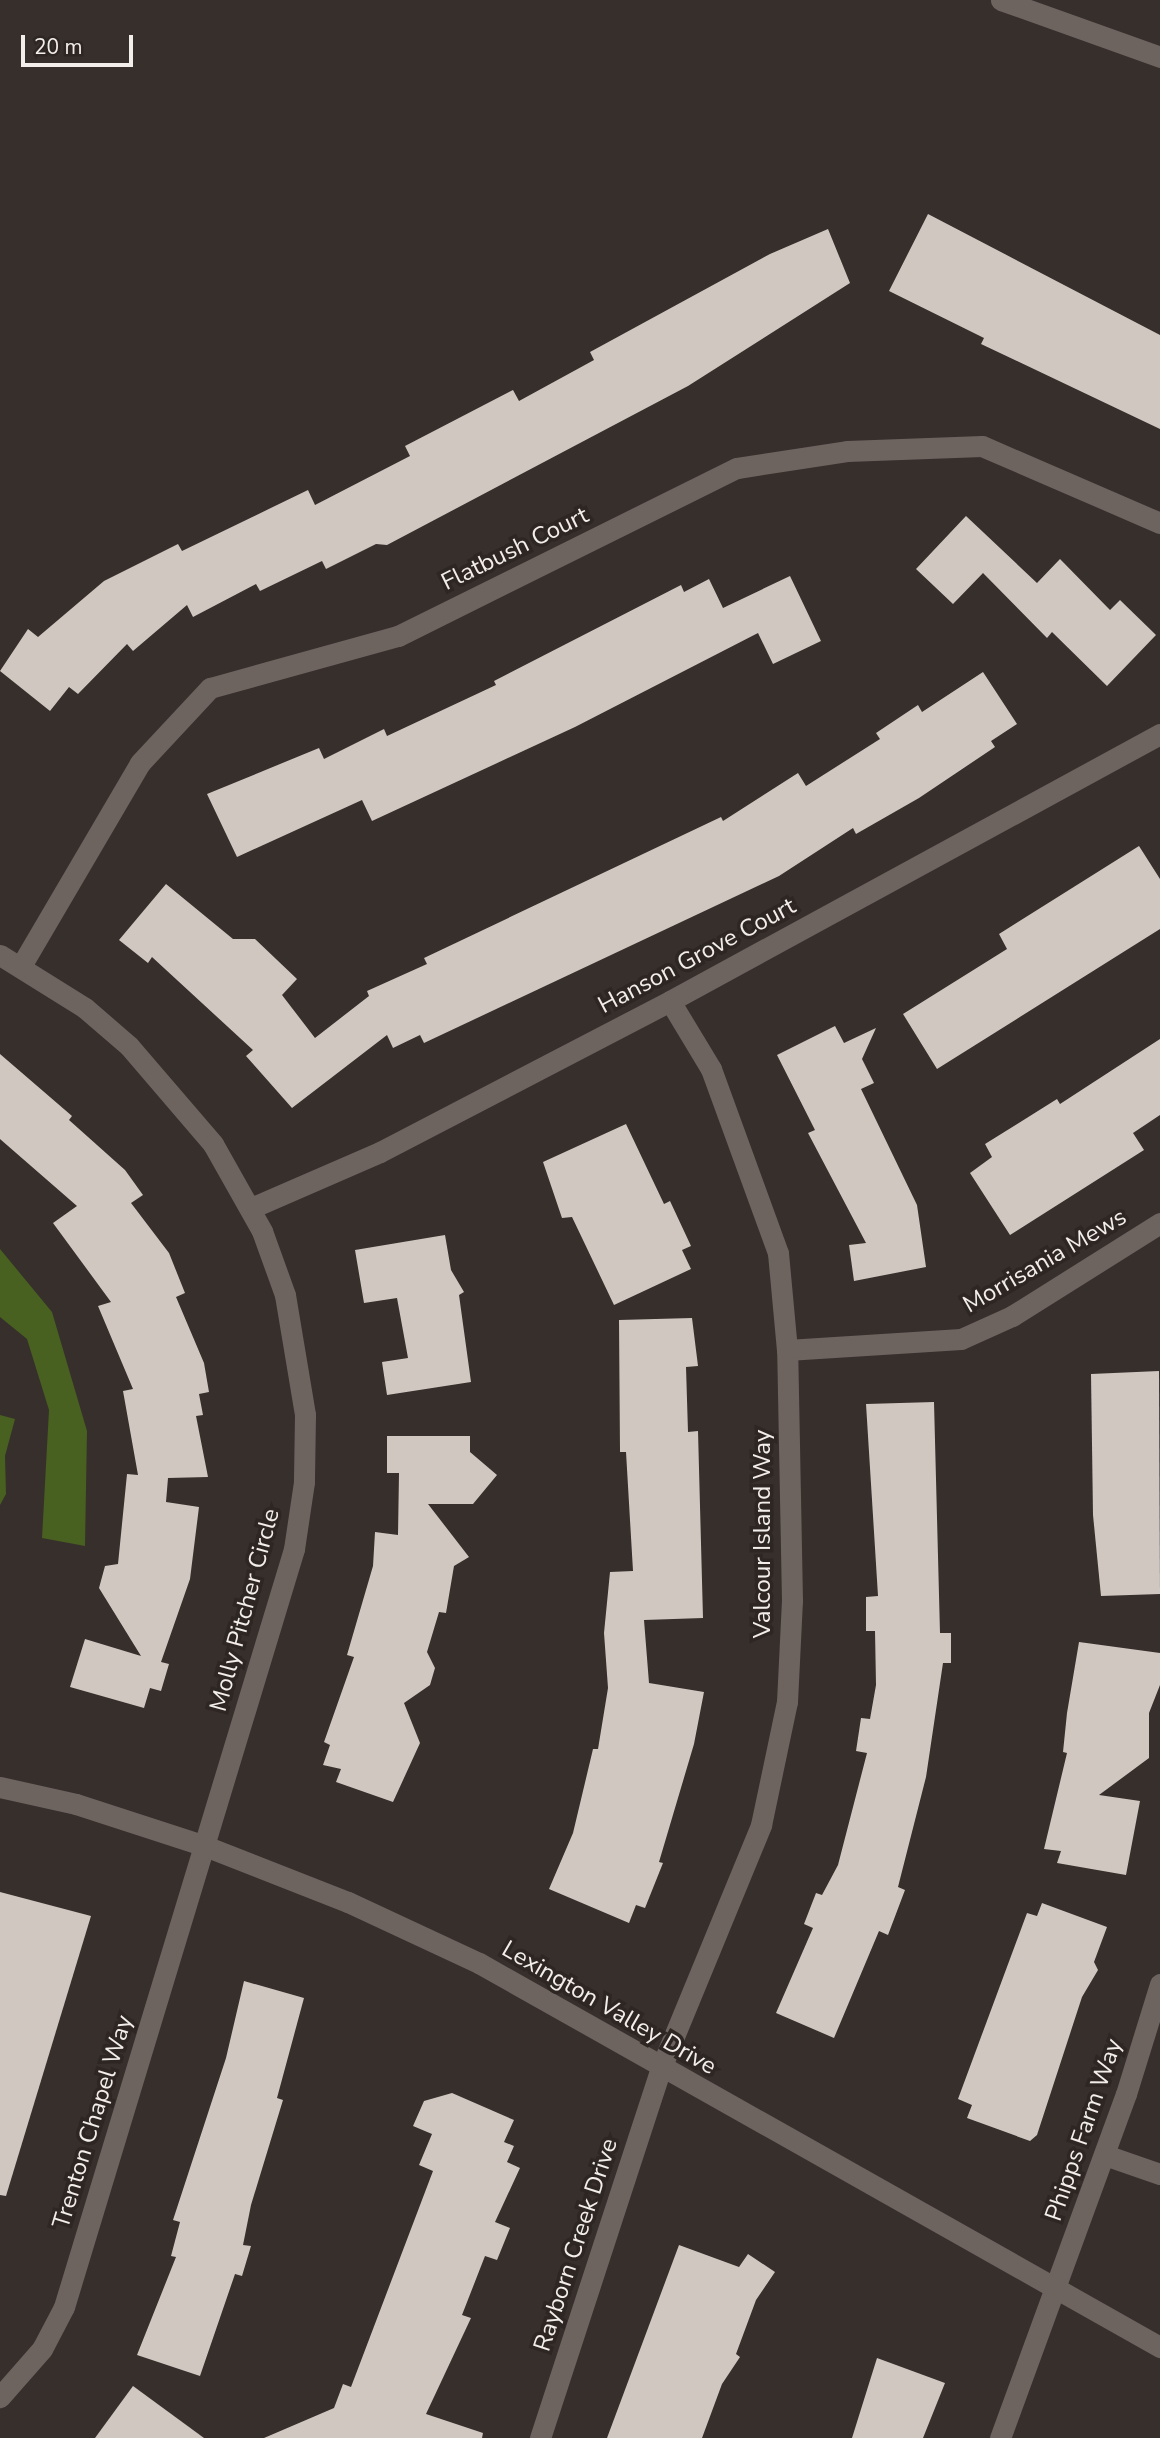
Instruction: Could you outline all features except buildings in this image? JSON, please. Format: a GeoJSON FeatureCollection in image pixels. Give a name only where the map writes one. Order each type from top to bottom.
{"type":"FeatureCollection","features":[{"type":"Feature","properties":{"kind":"street"},"geometry":{"type":"LineString","coordinates":[[1001,0],[1160,57]]}},
{"type":"Feature","properties":{"kind":"street","name":"Flatbush Court"},"geometry":{"type":"LineString","coordinates":[[21,966],[140,763],[210,688],[398,636],[737,468],[847,451],[982,446],[1160,523]]}},
{"type":"Feature","properties":{"kind":"street","name":"Hanson Grove Court"},"geometry":{"type":"LineString","coordinates":[[251,1208],[380,1152],[670,1001],[1160,734]]}},
{"type":"Feature","properties":{"kind":"street","name":"Molly Pitcher Circle"},"geometry":{"type":"LineString","coordinates":[[0,955],[85,1008],[179,1098],[251,1208],[285,1295],[299,1361],[303,1482],[294,1549],[205,1846]]}},
{"type":"Feature","properties":{"kind":"street","name":"Valcour Island Way"},"geometry":{"type":"LineString","coordinates":[[661,2068],[761,1825],[787,1702],[792,1601],[787,1350],[778,1253],[711,1069],[670,1001]]}},
{"type":"Feature","properties":{"kind":"street","name":"Morrisania Mews"},"geometry":{"type":"LineString","coordinates":[[787,1350],[961,1339],[1012,1316],[1160,1223]]}},
{"type":"Feature","properties":{"kind":"street","name":"Lexington Valley Drive"},"geometry":{"type":"LineString","coordinates":[[0,1787],[76,1804],[205,1846],[348,1902],[479,1963],[1055,2291],[1160,2347]]}},
{"type":"Feature","properties":{"kind":"street","name":"Trenton Chapel Way"},"geometry":{"type":"LineString","coordinates":[[0,2397],[42,2349],[64,2307],[205,1846]]}},
{"type":"Feature","properties":{"kind":"street","name":"Phipps Farm Way"},"geometry":{"type":"LineString","coordinates":[[1000,2438],[1105,2155],[1160,1984]]}},
{"type":"Feature","properties":{"kind":"street","name":"Rayborn Creek Drive"},"geometry":{"type":"LineString","coordinates":[[540,2438],[661,2068]]}},
{"type":"Feature","properties":{"kind":"street"},"geometry":{"type":"LineString","coordinates":[[1105,2155],[1160,2174]]}},
{"type":"Feature","properties":{"kind":"green space"},"geometry":{"type":"Polygon","coordinates":[[[0,1249],[52,1312],[87,1431],[85,1546],[42,1538],[49,1410],[27,1339],[0,1317],[0,1249]]]}},
{"type":"Feature","properties":{"kind":"green space"},"geometry":{"type":"Polygon","coordinates":[[[0,1415],[15,1419],[5,1456],[6,1494],[0,1505],[0,1415]]]}}]}
